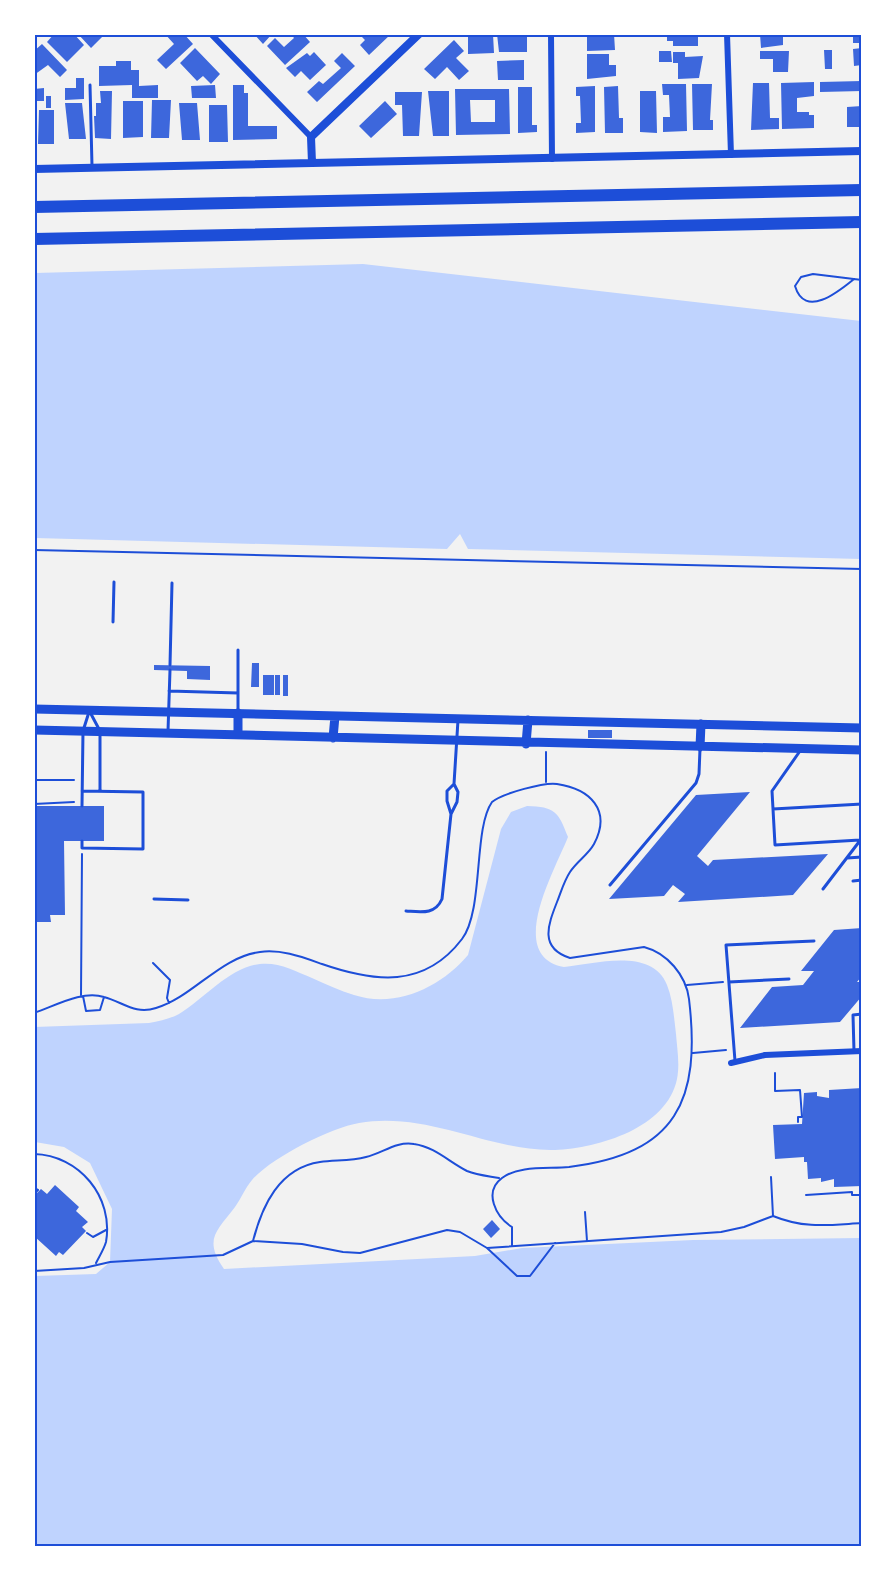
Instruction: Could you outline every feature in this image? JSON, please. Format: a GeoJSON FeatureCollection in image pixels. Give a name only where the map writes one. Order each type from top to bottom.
{"type":"FeatureCollection","features":[{"type":"Feature","properties":{"kind":"highway"},"geometry":{"type":"LineString","coordinates":[[34,207],[861,190]]}},
{"type":"Feature","properties":{"kind":"highway"},"geometry":{"type":"LineString","coordinates":[[34,239],[861,222]]}},
{"type":"Feature","properties":{"kind":"main road"},"geometry":{"type":"LineString","coordinates":[[34,709],[861,728]]}},
{"type":"Feature","properties":{"kind":"main road"},"geometry":{"type":"LineString","coordinates":[[238,713],[238,735]]}},
{"type":"Feature","properties":{"kind":"main road"},"geometry":{"type":"LineString","coordinates":[[333,738],[335,716]]}},
{"type":"Feature","properties":{"kind":"main road"},"geometry":{"type":"LineString","coordinates":[[526,744],[528,720]]}},
{"type":"Feature","properties":{"kind":"main road"},"geometry":{"type":"LineString","coordinates":[[700,747],[701,724]]}},
{"type":"Feature","properties":{"kind":"main road"},"geometry":{"type":"LineString","coordinates":[[34,730],[168,732],[526,744],[861,750]]}},
{"type":"Feature","properties":{"kind":"street"},"geometry":{"type":"LineString","coordinates":[[211,34],[311,137],[312,163]]}},
{"type":"Feature","properties":{"kind":"street"},"geometry":{"type":"LineString","coordinates":[[311,137],[419,34]]}},
{"type":"Feature","properties":{"kind":"street"},"geometry":{"type":"LineString","coordinates":[[551,34],[552,159]]}},
{"type":"Feature","properties":{"kind":"street"},"geometry":{"type":"LineString","coordinates":[[727,34],[731,156]]}},
{"type":"Feature","properties":{"kind":"street"},"geometry":{"type":"LineString","coordinates":[[34,169],[731,156],[861,151]]}},
{"type":"Feature","properties":{"kind":"street"},"geometry":{"type":"LineString","coordinates":[[733,1062],[765,1055],[861,1051]]}},
{"type":"Feature","properties":{"kind":"lane"},"geometry":{"type":"LineString","coordinates":[[90,86],[92,168]]}},
{"type":"Feature","properties":{"kind":"lane"},"geometry":{"type":"LineString","coordinates":[[113,622],[114,582]]}},
{"type":"Feature","properties":{"kind":"lane"},"geometry":{"type":"LineString","coordinates":[[170,665],[172,583]]}},
{"type":"Feature","properties":{"kind":"lane"},"geometry":{"type":"LineString","coordinates":[[238,650],[238,713]]}},
{"type":"Feature","properties":{"kind":"lane"},"geometry":{"type":"LineString","coordinates":[[168,732],[170,670]]}},
{"type":"Feature","properties":{"kind":"lane"},"geometry":{"type":"LineString","coordinates":[[169,691],[238,693]]}},
{"type":"Feature","properties":{"kind":"lane"},"geometry":{"type":"LineString","coordinates":[[82,806],[83,731],[90,710]]}},
{"type":"Feature","properties":{"kind":"lane"},"geometry":{"type":"LineString","coordinates":[[90,710],[99,731],[99,791]]}},
{"type":"Feature","properties":{"kind":"lane"},"geometry":{"type":"LineString","coordinates":[[406,911],[431,911],[439,906],[442,899],[451,814],[457,802],[458,792],[454,784],[458,720]]}},
{"type":"Feature","properties":{"kind":"lane"},"geometry":{"type":"LineString","coordinates":[[610,885],[696,783],[699,774],[700,747]]}},
{"type":"Feature","properties":{"kind":"lane"},"geometry":{"type":"LineString","coordinates":[[801,749],[772,792],[775,845],[861,839]]}},
{"type":"Feature","properties":{"kind":"lane"},"geometry":{"type":"LineString","coordinates":[[451,814],[447,791],[454,784]]}},
{"type":"Feature","properties":{"kind":"lane"},"geometry":{"type":"LineString","coordinates":[[82,791],[142,792],[143,849],[82,848],[82,841]]}},
{"type":"Feature","properties":{"kind":"lane"},"geometry":{"type":"LineString","coordinates":[[773,810],[861,804]]}},
{"type":"Feature","properties":{"kind":"lane"},"geometry":{"type":"LineString","coordinates":[[823,889],[861,839]]}},
{"type":"Feature","properties":{"kind":"lane"},"geometry":{"type":"LineString","coordinates":[[847,858],[861,857]]}},
{"type":"Feature","properties":{"kind":"lane"},"geometry":{"type":"LineString","coordinates":[[853,881],[861,880]]}},
{"type":"Feature","properties":{"kind":"lane"},"geometry":{"type":"LineString","coordinates":[[154,899],[188,900]]}},
{"type":"Feature","properties":{"kind":"lane"},"geometry":{"type":"LineString","coordinates":[[733,1062],[726,945],[814,941]]}},
{"type":"Feature","properties":{"kind":"lane"},"geometry":{"type":"LineString","coordinates":[[729,982],[789,979]]}},
{"type":"Feature","properties":{"kind":"lane"},"geometry":{"type":"LineString","coordinates":[[854,1051],[853,1015],[861,1014]]}},
{"type":"Feature","properties":{"kind":"path"},"geometry":{"type":"LineString","coordinates":[[854,279],[825,300],[814,302],[805,301],[798,295],[795,286],[801,277],[813,274],[854,279],[861,280]]}},
{"type":"Feature","properties":{"kind":"path"},"geometry":{"type":"LineString","coordinates":[[34,550],[861,569]]}},
{"type":"Feature","properties":{"kind":"path"},"geometry":{"type":"LineString","coordinates":[[546,756],[546,782]]}},
{"type":"Feature","properties":{"kind":"path"},"geometry":{"type":"LineString","coordinates":[[34,780],[76,780]]}},
{"type":"Feature","properties":{"kind":"path"},"geometry":{"type":"LineString","coordinates":[[34,1013],[82,996],[104,997],[119,1005],[142,1010],[169,1003],[234,961],[259,952],[283,952],[345,972],[381,979],[405,976],[429,968],[456,945],[467,931],[489,806],[499,796],[509,792],[525,791],[546,782],[564,785],[588,795],[598,805],[602,820],[595,842],[566,878],[550,921],[551,945],[559,954],[570,958],[644,947],[654,950],[670,962],[687,985],[693,1053],[689,1085],[676,1116],[652,1139],[630,1151],[590,1164],[526,1170],[500,1179],[468,1171],[432,1149],[407,1143],[369,1156],[318,1162],[300,1169],[274,1189],[260,1217],[253,1241]]}},
{"type":"Feature","properties":{"kind":"path"},"geometry":{"type":"LineString","coordinates":[[34,804],[76,802]]}},
{"type":"Feature","properties":{"kind":"path"},"geometry":{"type":"LineString","coordinates":[[82,859],[82,996],[86,1011],[100,1010],[104,997]]}},
{"type":"Feature","properties":{"kind":"path"},"geometry":{"type":"LineString","coordinates":[[153,963],[170,980],[167,998],[169,1003]]}},
{"type":"Feature","properties":{"kind":"path"},"geometry":{"type":"LineString","coordinates":[[687,985],[729,982]]}},
{"type":"Feature","properties":{"kind":"path"},"geometry":{"type":"LineString","coordinates":[[693,1053],[730,1050]]}},
{"type":"Feature","properties":{"kind":"path"},"geometry":{"type":"LineString","coordinates":[[775,1073],[775,1091],[800,1090],[802,1117],[798,1117],[798,1122]]}},
{"type":"Feature","properties":{"kind":"path"},"geometry":{"type":"LineString","coordinates":[[34,1154],[68,1162],[90,1180],[105,1210],[106,1244],[96,1263]]}},
{"type":"Feature","properties":{"kind":"path"},"geometry":{"type":"LineString","coordinates":[[771,1178],[773,1216]]}},
{"type":"Feature","properties":{"kind":"path"},"geometry":{"type":"LineString","coordinates":[[500,1179],[495,1186],[495,1208],[498,1216],[512,1227],[512,1246]]}},
{"type":"Feature","properties":{"kind":"path"},"geometry":{"type":"LineString","coordinates":[[34,1188],[38,1190],[34,1194]]}},
{"type":"Feature","properties":{"kind":"path"},"geometry":{"type":"LineString","coordinates":[[806,1195],[852,1192],[852,1196],[861,1195]]}},
{"type":"Feature","properties":{"kind":"path"},"geometry":{"type":"LineString","coordinates":[[585,1212],[587,1241]]}},
{"type":"Feature","properties":{"kind":"path"},"geometry":{"type":"LineString","coordinates":[[487,1248],[721,1232],[744,1227],[773,1216],[795,1225],[806,1226],[861,1223]]}},
{"type":"Feature","properties":{"kind":"path"},"geometry":{"type":"LineString","coordinates":[[87,1233],[93,1237],[106,1230]]}},
{"type":"Feature","properties":{"kind":"path"},"geometry":{"type":"LineString","coordinates":[[34,1271],[84,1268],[96,1263],[215,1256],[229,1254],[253,1241],[302,1244],[360,1253],[447,1230],[460,1232],[487,1248],[517,1276],[530,1276],[555,1243]]}},
{"type":"Feature","properties":{"kind":"water"},"geometry":{"type":"Polygon","coordinates":[[[363,264],[861,321],[861,559],[468,549],[460,534],[447,549],[35,538],[35,273],[363,264]]]}},
{"type":"Feature","properties":{"kind":"water"},"geometry":{"type":"Polygon","coordinates":[[[527,806],[550,809],[554,812],[568,837],[545,890],[539,910],[536,930],[538,947],[547,960],[564,967],[622,961],[649,966],[660,973],[671,997],[678,1050],[678,1073],[671,1096],[646,1122],[629,1132],[591,1145],[555,1150],[507,1145],[410,1122],[359,1123],[333,1131],[287,1154],[261,1171],[252,1180],[218,1229],[214,1250],[218,1259],[224,1269],[475,1256],[522,1248],[693,1240],[861,1238],[861,1546],[35,1546],[35,1276],[96,1274],[110,1262],[112,1209],[90,1163],[64,1147],[35,1142],[34,1027],[149,1023],[164,1020],[179,1014],[238,971],[260,964],[274,964],[287,968],[344,992],[370,999],[402,997],[417,992],[445,976],[468,955],[501,829],[511,812],[527,806]]]}},
{"type":"Feature","properties":{"kind":"building"},"geometry":{"type":"Polygon","coordinates":[[[54,34],[74,34],[84,45],[67,62],[47,42],[54,34]]]}},
{"type":"Feature","properties":{"kind":"building"},"geometry":{"type":"Polygon","coordinates":[[[78,34],[105,34],[91,48],[78,34]]]}},
{"type":"Feature","properties":{"kind":"building"},"geometry":{"type":"Polygon","coordinates":[[[165,34],[184,34],[193,44],[166,69],[157,60],[174,44],[165,34]]]}},
{"type":"Feature","properties":{"kind":"building"},"geometry":{"type":"Polygon","coordinates":[[[254,34],[272,34],[263,44],[254,34]]]}},
{"type":"Feature","properties":{"kind":"building"},"geometry":{"type":"Polygon","coordinates":[[[291,34],[303,34],[310,42],[285,65],[267,46],[275,38],[284,47],[294,38],[291,34]]]}},
{"type":"Feature","properties":{"kind":"building"},"geometry":{"type":"Polygon","coordinates":[[[365,34],[391,34],[369,55],[360,45],[365,40],[362,37],[365,34]]]}},
{"type":"Feature","properties":{"kind":"building"},"geometry":{"type":"Polygon","coordinates":[[[468,34],[493,34],[494,53],[468,54],[468,34]]]}},
{"type":"Feature","properties":{"kind":"building"},"geometry":{"type":"Polygon","coordinates":[[[497,34],[527,34],[527,52],[499,52],[497,34]]]}},
{"type":"Feature","properties":{"kind":"building"},"geometry":{"type":"Polygon","coordinates":[[[614,34],[615,50],[587,51],[587,35],[614,34]]]}},
{"type":"Feature","properties":{"kind":"building"},"geometry":{"type":"Polygon","coordinates":[[[667,34],[698,36],[698,46],[673,46],[673,41],[667,41],[667,34]]]}},
{"type":"Feature","properties":{"kind":"building"},"geometry":{"type":"Polygon","coordinates":[[[760,34],[783,34],[783,45],[761,48],[760,34]]]}},
{"type":"Feature","properties":{"kind":"building"},"geometry":{"type":"Polygon","coordinates":[[[853,34],[862,34],[862,43],[853,43],[853,34]]]}},
{"type":"Feature","properties":{"kind":"building"},"geometry":{"type":"Polygon","coordinates":[[[454,40],[464,51],[456,58],[469,71],[459,80],[447,67],[435,79],[424,69],[454,40]]]}},
{"type":"Feature","properties":{"kind":"building"},"geometry":{"type":"Polygon","coordinates":[[[42,44],[67,70],[60,77],[48,65],[34,75],[34,51],[42,44]]]}},
{"type":"Feature","properties":{"kind":"building"},"geometry":{"type":"Polygon","coordinates":[[[195,48],[220,74],[211,84],[203,76],[197,81],[180,63],[195,48]]]}},
{"type":"Feature","properties":{"kind":"building"},"geometry":{"type":"Polygon","coordinates":[[[862,48],[862,65],[854,66],[853,49],[862,48]]]}},
{"type":"Feature","properties":{"kind":"building"},"geometry":{"type":"Polygon","coordinates":[[[824,50],[832,50],[832,69],[825,69],[824,50]]]}},
{"type":"Feature","properties":{"kind":"building"},"geometry":{"type":"Polygon","coordinates":[[[659,51],[671,51],[672,62],[659,62],[659,51]]]}},
{"type":"Feature","properties":{"kind":"building"},"geometry":{"type":"Polygon","coordinates":[[[760,51],[789,51],[788,72],[773,72],[773,59],[760,59],[760,51]]]}},
{"type":"Feature","properties":{"kind":"building"},"geometry":{"type":"Polygon","coordinates":[[[314,52],[326,65],[310,80],[301,71],[295,77],[286,68],[307,53],[310,56],[314,52]]]}},
{"type":"Feature","properties":{"kind":"building"},"geometry":{"type":"Polygon","coordinates":[[[673,52],[685,52],[685,57],[703,56],[699,78],[678,79],[678,63],[673,63],[673,52]]]}},
{"type":"Feature","properties":{"kind":"building"},"geometry":{"type":"Polygon","coordinates":[[[342,53],[355,66],[317,102],[307,92],[319,81],[323,84],[341,68],[334,61],[342,53]]]}},
{"type":"Feature","properties":{"kind":"building"},"geometry":{"type":"Polygon","coordinates":[[[587,54],[609,54],[609,65],[616,65],[616,76],[587,79],[587,54]]]}},
{"type":"Feature","properties":{"kind":"building"},"geometry":{"type":"Polygon","coordinates":[[[524,60],[524,80],[498,80],[497,61],[524,60]]]}},
{"type":"Feature","properties":{"kind":"building"},"geometry":{"type":"Polygon","coordinates":[[[116,61],[131,61],[131,70],[139,70],[139,86],[158,85],[158,98],[132,98],[132,85],[99,86],[99,66],[116,66],[116,61]]]}},
{"type":"Feature","properties":{"kind":"building"},"geometry":{"type":"Polygon","coordinates":[[[76,78],[84,78],[84,99],[65,100],[65,88],[76,88],[76,78]]]}},
{"type":"Feature","properties":{"kind":"building"},"geometry":{"type":"Polygon","coordinates":[[[862,81],[862,91],[820,92],[820,82],[862,81]]]}},
{"type":"Feature","properties":{"kind":"building"},"geometry":{"type":"Polygon","coordinates":[[[814,82],[814,96],[797,98],[797,112],[809,112],[809,115],[814,115],[814,128],[782,129],[781,83],[814,82]]]}},
{"type":"Feature","properties":{"kind":"building"},"geometry":{"type":"Polygon","coordinates":[[[753,83],[769,83],[770,118],[779,118],[779,129],[751,130],[753,83]]]}},
{"type":"Feature","properties":{"kind":"building"},"geometry":{"type":"Polygon","coordinates":[[[662,84],[686,84],[687,131],[663,132],[663,117],[670,117],[669,95],[663,95],[662,84]]]}},
{"type":"Feature","properties":{"kind":"building"},"geometry":{"type":"Polygon","coordinates":[[[692,84],[712,84],[710,120],[713,120],[713,130],[693,130],[692,84]]]}},
{"type":"Feature","properties":{"kind":"building"},"geometry":{"type":"Polygon","coordinates":[[[215,85],[216,98],[192,98],[191,86],[215,85]]]}},
{"type":"Feature","properties":{"kind":"building"},"geometry":{"type":"Polygon","coordinates":[[[233,85],[244,85],[244,93],[248,93],[248,126],[277,126],[277,139],[233,140],[233,85]]]}},
{"type":"Feature","properties":{"kind":"building"},"geometry":{"type":"Polygon","coordinates":[[[595,86],[595,132],[576,133],[576,123],[581,123],[580,96],[576,96],[576,87],[595,86]]]}},
{"type":"Feature","properties":{"kind":"building"},"geometry":{"type":"Polygon","coordinates":[[[618,86],[619,118],[623,118],[623,133],[605,133],[604,87],[618,86]]]}},
{"type":"Feature","properties":{"kind":"building"},"geometry":{"type":"Polygon","coordinates":[[[518,87],[532,87],[532,125],[537,125],[537,132],[518,133],[518,87]]]}},
{"type":"Feature","properties":{"kind":"building"},"geometry":{"type":"Polygon","coordinates":[[[44,88],[44,101],[34,101],[34,89],[44,88]]]}},
{"type":"Feature","properties":{"kind":"building"},"geometry":{"type":"Polygon","coordinates":[[[455,89],[509,89],[510,134],[456,135],[455,89]],[[470,100],[471,122],[495,122],[495,100],[470,100]]]}},
{"type":"Feature","properties":{"kind":"building"},"geometry":{"type":"Polygon","coordinates":[[[100,91],[112,91],[111,139],[95,138],[94,116],[96,116],[96,103],[101,103],[100,91]]]}},
{"type":"Feature","properties":{"kind":"building"},"geometry":{"type":"Polygon","coordinates":[[[428,91],[449,91],[449,136],[433,136],[428,91]]]}},
{"type":"Feature","properties":{"kind":"building"},"geometry":{"type":"Polygon","coordinates":[[[640,91],[656,91],[657,133],[640,132],[640,91]]]}},
{"type":"Feature","properties":{"kind":"building"},"geometry":{"type":"Polygon","coordinates":[[[395,92],[422,92],[419,136],[403,136],[402,105],[395,105],[395,92]]]}},
{"type":"Feature","properties":{"kind":"building"},"geometry":{"type":"Polygon","coordinates":[[[46,96],[51,96],[51,108],[46,108],[46,96]]]}},
{"type":"Feature","properties":{"kind":"building"},"geometry":{"type":"Polygon","coordinates":[[[152,100],[171,100],[169,138],[151,138],[152,100]]]}},
{"type":"Feature","properties":{"kind":"building"},"geometry":{"type":"Polygon","coordinates":[[[123,101],[143,101],[143,137],[123,138],[123,101]]]}},
{"type":"Feature","properties":{"kind":"building"},"geometry":{"type":"Polygon","coordinates":[[[385,101],[397,114],[371,138],[359,126],[385,101]]]}},
{"type":"Feature","properties":{"kind":"building"},"geometry":{"type":"Polygon","coordinates":[[[65,103],[82,103],[86,139],[69,139],[65,103]]]}},
{"type":"Feature","properties":{"kind":"building"},"geometry":{"type":"Polygon","coordinates":[[[179,103],[197,103],[200,140],[182,140],[179,103]]]}},
{"type":"Feature","properties":{"kind":"building"},"geometry":{"type":"Polygon","coordinates":[[[209,105],[227,105],[228,142],[209,142],[209,105]]]}},
{"type":"Feature","properties":{"kind":"building"},"geometry":{"type":"Polygon","coordinates":[[[862,106],[862,127],[847,127],[847,107],[862,106]]]}},
{"type":"Feature","properties":{"kind":"building"},"geometry":{"type":"Polygon","coordinates":[[[39,110],[54,110],[54,144],[38,144],[39,110]]]}},
{"type":"Feature","properties":{"kind":"building"},"geometry":{"type":"Polygon","coordinates":[[[252,663],[259,663],[259,687],[251,687],[252,663]]]}},
{"type":"Feature","properties":{"kind":"building"},"geometry":{"type":"Polygon","coordinates":[[[154,665],[210,666],[210,680],[187,679],[187,671],[154,670],[154,665]]]}},
{"type":"Feature","properties":{"kind":"building"},"geometry":{"type":"Polygon","coordinates":[[[263,675],[274,675],[274,695],[263,695],[263,675]]]}},
{"type":"Feature","properties":{"kind":"building"},"geometry":{"type":"Polygon","coordinates":[[[275,675],[280,675],[280,695],[275,695],[275,675]]]}},
{"type":"Feature","properties":{"kind":"building"},"geometry":{"type":"Polygon","coordinates":[[[283,675],[288,675],[288,696],[283,696],[283,675]]]}},
{"type":"Feature","properties":{"kind":"building"},"geometry":{"type":"Polygon","coordinates":[[[588,730],[612,730],[612,738],[588,738],[588,730]]]}},
{"type":"Feature","properties":{"kind":"building"},"geometry":{"type":"Polygon","coordinates":[[[750,792],[697,856],[708,866],[713,860],[828,854],[793,895],[678,902],[685,894],[673,885],[664,896],[609,899],[696,795],[750,792]]]}},
{"type":"Feature","properties":{"kind":"building"},"geometry":{"type":"Polygon","coordinates":[[[34,806],[104,806],[104,841],[64,841],[65,915],[50,915],[51,922],[34,922],[34,806]]]}},
{"type":"Feature","properties":{"kind":"building"},"geometry":{"type":"Polygon","coordinates":[[[862,928],[862,976],[857,982],[862,982],[862,996],[840,1022],[740,1028],[772,987],[803,985],[814,971],[801,971],[834,930],[862,928]]]}},
{"type":"Feature","properties":{"kind":"building"},"geometry":{"type":"Polygon","coordinates":[[[862,1088],[862,1186],[834,1187],[834,1179],[821,1182],[821,1178],[808,1179],[807,1162],[804,1162],[804,1157],[775,1159],[773,1125],[802,1124],[804,1093],[817,1092],[817,1096],[829,1098],[829,1090],[862,1088]]]}},
{"type":"Feature","properties":{"kind":"building"},"geometry":{"type":"Polygon","coordinates":[[[55,1185],[79,1207],[76,1211],[88,1222],[82,1227],[86,1231],[63,1255],[59,1252],[56,1256],[34,1236],[34,1196],[41,1189],[47,1194],[55,1185]]]}},
{"type":"Feature","properties":{"kind":"building"},"geometry":{"type":"Polygon","coordinates":[[[492,1220],[500,1229],[491,1238],[483,1229],[492,1220]]]}}]}
